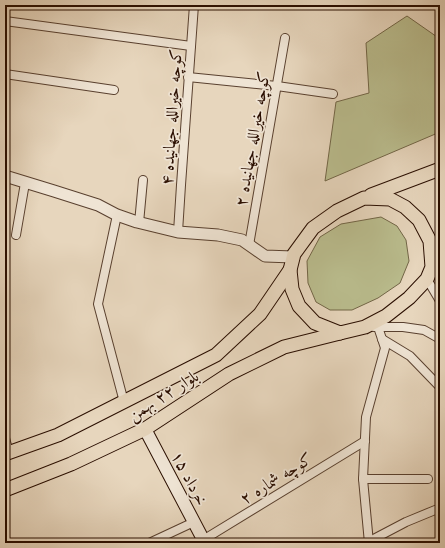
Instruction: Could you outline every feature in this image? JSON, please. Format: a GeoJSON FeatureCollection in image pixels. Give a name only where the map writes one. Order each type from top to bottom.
{"type":"FeatureCollection","features":[{"type":"Feature","properties":{"kind":"main road"},"geometry":{"type":"LineString","coordinates":[[440,169],[337,210],[313,228],[294,254],[290,270],[292,289],[299,306],[315,323],[340,333],[365,327],[386,316],[409,298],[427,279],[432,267],[440,256]]}},
{"type":"Feature","properties":{"kind":"main road"},"geometry":{"type":"LineString","coordinates":[[364,198],[390,199],[405,207],[419,220],[430,241],[432,267]]}},
{"type":"Feature","properties":{"kind":"main road","name":"بلوار ۲۲ بهمن"},"geometry":{"type":"LineString","coordinates":[[7,454],[58,435],[216,355],[260,314],[290,270]]}},
{"type":"Feature","properties":{"kind":"main road","name":"بلوار ۲۲ بهمن"},"geometry":{"type":"LineString","coordinates":[[5,490],[71,464],[145,429],[229,374],[284,347],[340,333]]}},
{"type":"Feature","properties":{"kind":"main road","name":"۱۵ خرداد"},"geometry":{"type":"LineString","coordinates":[[145,429],[204,542]]}},
{"type":"Feature","properties":{"kind":"street","name":"کوچه خیرالله جهانیده ۴"},"geometry":{"type":"LineString","coordinates":[[178,232],[194,5]]}},
{"type":"Feature","properties":{"kind":"street"},"geometry":{"type":"LineString","coordinates":[[5,21],[191,46]]}},
{"type":"Feature","properties":{"kind":"street","name":"کوچه خیرالله جهانیده ۲"},"geometry":{"type":"LineString","coordinates":[[249,245],[285,38]]}},
{"type":"Feature","properties":{"kind":"street"},"geometry":{"type":"LineString","coordinates":[[5,74],[114,90]]}},
{"type":"Feature","properties":{"kind":"street"},"geometry":{"type":"LineString","coordinates":[[188,77],[277,86],[333,94]]}},
{"type":"Feature","properties":{"kind":"street"},"geometry":{"type":"LineString","coordinates":[[5,176],[98,205],[117,215],[139,222],[178,232],[218,235],[242,240],[265,256],[294,257]]}},
{"type":"Feature","properties":{"kind":"street"},"geometry":{"type":"LineString","coordinates":[[139,222],[143,180]]}},
{"type":"Feature","properties":{"kind":"street"},"geometry":{"type":"LineString","coordinates":[[16,235],[25,183]]}},
{"type":"Feature","properties":{"kind":"street"},"geometry":{"type":"LineString","coordinates":[[117,215],[98,304],[124,402]]}},
{"type":"Feature","properties":{"kind":"street"},"geometry":{"type":"LineString","coordinates":[[427,279],[440,301]]}},
{"type":"Feature","properties":{"kind":"street"},"geometry":{"type":"LineString","coordinates":[[365,327],[403,327],[424,330],[440,339]]}},
{"type":"Feature","properties":{"kind":"street"},"geometry":{"type":"LineString","coordinates":[[378,327],[385,348],[366,417],[363,479],[368,543],[406,522],[440,508]]}},
{"type":"Feature","properties":{"kind":"street"},"geometry":{"type":"LineString","coordinates":[[382,339],[410,356],[440,387]]}},
{"type":"Feature","properties":{"kind":"street"},"geometry":{"type":"LineString","coordinates":[[5,438],[7,454]]}},
{"type":"Feature","properties":{"kind":"street","name":"کوچه شماره ۲"},"geometry":{"type":"LineString","coordinates":[[204,542],[365,441]]}},
{"type":"Feature","properties":{"kind":"street"},"geometry":{"type":"LineString","coordinates":[[363,479],[428,479]]}},
{"type":"Feature","properties":{"kind":"street"},"geometry":{"type":"LineString","coordinates":[[149,543],[194,522]]}},
{"type":"Feature","properties":{"kind":"green space"},"geometry":{"type":"Polygon","coordinates":[[[407,16],[440,39],[440,132],[325,181],[336,102],[369,93],[366,43],[407,16]]]}},
{"type":"Feature","properties":{"kind":"green space"},"geometry":{"type":"Polygon","coordinates":[[[381,217],[397,226],[406,240],[409,261],[400,283],[378,298],[352,310],[330,310],[316,302],[308,283],[307,261],[320,237],[341,224],[381,217]]]}}]}
